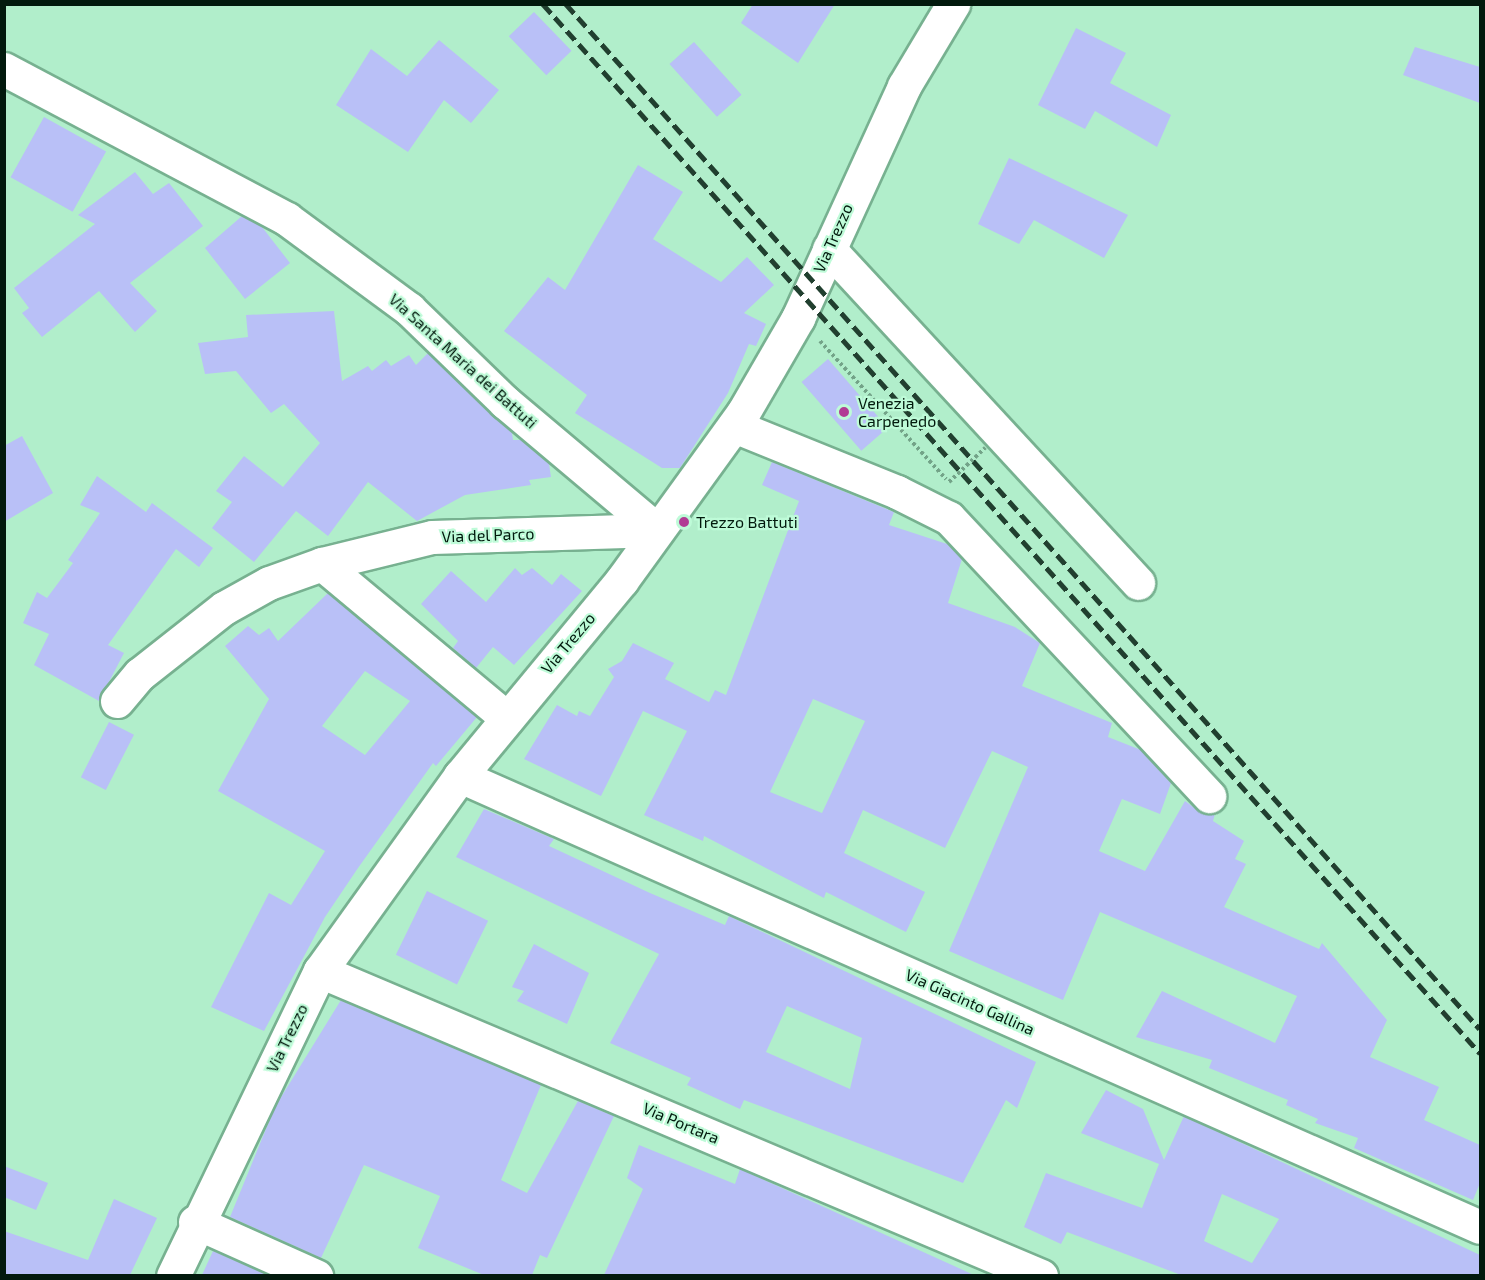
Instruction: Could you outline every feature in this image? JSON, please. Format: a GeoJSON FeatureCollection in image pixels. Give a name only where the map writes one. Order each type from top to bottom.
{"type":"FeatureCollection","features":[{"type":"Feature","properties":{"kind":"street","name":"Via Trezzo"},"geometry":{"type":"LineString","coordinates":[[173,1275],[195,1222],[320,970],[460,776],[657,530],[734,426],[798,318],[904,86],[953,4]]}},
{"type":"Feature","properties":{"kind":"street","name":"Via Santa Maria dei Battuti"},"geometry":{"type":"LineString","coordinates":[[4,69],[287,219],[409,309],[505,402],[657,530]]}},
{"type":"Feature","properties":{"kind":"street"},"geometry":{"type":"LineString","coordinates":[[829,249],[1138,584]]}},
{"type":"Feature","properties":{"kind":"street"},"geometry":{"type":"LineString","coordinates":[[734,426],[897,492],[949,518],[1209,796]]}},
{"type":"Feature","properties":{"kind":"street","name":"Via del Parco"},"geometry":{"type":"LineString","coordinates":[[117,700],[140,674],[224,608],[269,583],[322,564],[432,537],[657,530]]}},
{"type":"Feature","properties":{"kind":"street"},"geometry":{"type":"LineString","coordinates":[[322,564],[507,718]]}},
{"type":"Feature","properties":{"kind":"street","name":"Via Giacinto Gallina"},"geometry":{"type":"LineString","coordinates":[[460,776],[1480,1227]]}},
{"type":"Feature","properties":{"kind":"street","name":"Via Portara"},"geometry":{"type":"LineString","coordinates":[[320,970],[1041,1275]]}},
{"type":"Feature","properties":{"kind":"street"},"geometry":{"type":"LineString","coordinates":[[195,1222],[316,1275]]}},
{"type":"Feature","properties":{"kind":"path"},"geometry":{"type":"LineString","coordinates":[[798,318],[949,482],[985,448]]}},
{"type":"Feature","properties":{"kind":"building"},"geometry":{"type":"Polygon","coordinates":[[[753,4],[835,4],[798,63],[741,23],[753,4]]]}},
{"type":"Feature","properties":{"kind":"building"},"geometry":{"type":"Polygon","coordinates":[[[534,12],[572,51],[546,75],[509,36],[534,12]]]}},
{"type":"Feature","properties":{"kind":"building"},"geometry":{"type":"Polygon","coordinates":[[[1076,28],[1126,53],[1110,83],[1171,115],[1157,147],[1095,111],[1085,129],[1038,105],[1076,28]]]}},
{"type":"Feature","properties":{"kind":"building"},"geometry":{"type":"Polygon","coordinates":[[[439,40],[499,90],[471,123],[444,100],[408,152],[336,105],[371,49],[407,76],[439,40]]]}},
{"type":"Feature","properties":{"kind":"building"},"geometry":{"type":"Polygon","coordinates":[[[694,42],[742,95],[717,117],[669,64],[694,42]]]}},
{"type":"Feature","properties":{"kind":"building"},"geometry":{"type":"Polygon","coordinates":[[[1415,47],[1480,67],[1480,103],[1403,75],[1415,47]]]}},
{"type":"Feature","properties":{"kind":"building"},"geometry":{"type":"Polygon","coordinates":[[[44,117],[106,151],[73,212],[11,177],[44,117]]]}},
{"type":"Feature","properties":{"kind":"building"},"geometry":{"type":"Polygon","coordinates":[[[1009,158],[1128,215],[1104,258],[1034,220],[1019,244],[978,224],[1009,158]]]}},
{"type":"Feature","properties":{"kind":"building"},"geometry":{"type":"Polygon","coordinates":[[[638,165],[683,192],[653,239],[721,282],[747,257],[774,285],[744,313],[766,324],[756,346],[749,344],[728,393],[680,468],[662,468],[575,413],[587,395],[504,331],[548,277],[565,290],[638,165]]]}},
{"type":"Feature","properties":{"kind":"building"},"geometry":{"type":"Polygon","coordinates":[[[135,172],[153,194],[169,183],[203,226],[130,283],[157,311],[135,332],[99,291],[42,337],[22,313],[29,308],[14,288],[95,224],[78,215],[135,172]]]}},
{"type":"Feature","properties":{"kind":"building"},"geometry":{"type":"Polygon","coordinates":[[[242,216],[262,227],[290,263],[245,299],[205,248],[242,216]]]}},
{"type":"Feature","properties":{"kind":"building"},"geometry":{"type":"Polygon","coordinates":[[[334,311],[342,381],[368,366],[372,371],[386,360],[391,366],[409,355],[416,365],[428,353],[512,433],[513,440],[521,440],[549,464],[551,477],[529,480],[531,485],[465,495],[417,521],[368,482],[328,536],[296,511],[254,562],[212,528],[232,502],[216,491],[244,456],[283,487],[320,443],[284,404],[271,413],[236,371],[205,374],[198,343],[248,337],[246,315],[334,311]]]}},
{"type":"Feature","properties":{"kind":"building"},"geometry":{"type":"Polygon","coordinates":[[[828,359],[888,428],[861,451],[802,382],[828,359]]]}},
{"type":"Feature","properties":{"kind":"building"},"geometry":{"type":"Polygon","coordinates":[[[22,436],[53,493],[4,522],[4,446],[22,436]]]}},
{"type":"Feature","properties":{"kind":"building"},"geometry":{"type":"Polygon","coordinates":[[[772,462],[894,512],[889,525],[947,544],[962,559],[948,603],[1015,627],[1040,643],[1022,686],[1112,723],[1108,737],[1141,750],[1171,783],[1160,814],[1122,799],[1099,851],[1145,871],[1185,801],[1203,814],[1215,814],[1213,821],[1244,841],[1235,859],[1246,864],[1224,907],[1319,949],[1322,943],[1387,1020],[1370,1057],[1439,1087],[1424,1120],[1480,1145],[1480,1183],[1473,1200],[1354,1148],[1358,1138],[1315,1123],[1318,1119],[1286,1105],[1288,1100],[1209,1068],[1212,1060],[1136,1037],[1162,991],[1275,1043],[1297,996],[1100,912],[1063,1000],[949,951],[1028,767],[992,751],[945,848],[863,810],[844,853],[925,892],[906,932],[826,892],[824,898],[704,836],[703,841],[644,815],[687,731],[643,711],[601,796],[524,759],[557,705],[577,716],[579,711],[590,716],[614,677],[608,669],[622,661],[633,643],[674,663],[665,679],[709,702],[715,690],[726,695],[799,501],[762,485],[772,462]],[[813,699],[770,792],[822,813],[865,721],[813,699]]]}},
{"type":"Feature","properties":{"kind":"building"},"geometry":{"type":"Polygon","coordinates":[[[97,476],[146,512],[152,503],[213,548],[199,567],[176,549],[108,645],[124,653],[99,701],[34,665],[49,634],[23,623],[37,592],[47,598],[73,563],[68,560],[100,513],[80,505],[97,476]]]}},
{"type":"Feature","properties":{"kind":"building"},"geometry":{"type":"Polygon","coordinates":[[[515,568],[522,575],[532,568],[552,585],[561,574],[582,591],[514,665],[493,647],[476,668],[453,648],[458,641],[421,604],[451,571],[486,602],[515,568]]]}},
{"type":"Feature","properties":{"kind":"building"},"geometry":{"type":"Polygon","coordinates":[[[328,593],[477,717],[436,766],[433,763],[358,868],[325,917],[264,1031],[211,1007],[269,893],[291,905],[325,851],[218,791],[269,699],[225,646],[248,626],[259,635],[269,628],[278,641],[328,593]],[[365,671],[322,726],[365,755],[410,701],[365,671]]]}},
{"type":"Feature","properties":{"kind":"building"},"geometry":{"type":"Polygon","coordinates":[[[109,722],[134,735],[106,790],[81,777],[109,722]]]}},
{"type":"Feature","properties":{"kind":"building"},"geometry":{"type":"Polygon","coordinates":[[[484,809],[554,839],[549,846],[650,893],[725,925],[729,916],[1036,1062],[1017,1108],[1006,1100],[963,1183],[744,1100],[740,1109],[687,1085],[691,1078],[610,1043],[659,954],[456,857],[484,809]],[[787,1006],[766,1052],[850,1089],[862,1038],[787,1006]]]}},
{"type":"Feature","properties":{"kind":"building"},"geometry":{"type":"Polygon","coordinates":[[[427,891],[488,921],[457,985],[396,955],[427,891]]]}},
{"type":"Feature","properties":{"kind":"building"},"geometry":{"type":"Polygon","coordinates":[[[534,944],[589,973],[567,1024],[517,1001],[524,991],[512,987],[534,944]]]}},
{"type":"Feature","properties":{"kind":"building"},"geometry":{"type":"Polygon","coordinates":[[[341,1000],[541,1085],[501,1180],[527,1193],[578,1101],[614,1116],[547,1258],[540,1255],[532,1275],[484,1275],[418,1248],[440,1196],[364,1165],[321,1258],[230,1217],[275,1107],[341,1000]]]}},
{"type":"Feature","properties":{"kind":"building"},"geometry":{"type":"Polygon","coordinates":[[[1106,1090],[1143,1109],[1164,1160],[1184,1116],[1480,1255],[1480,1275],[1181,1275],[1067,1232],[1061,1244],[1024,1227],[1046,1173],[1142,1208],[1159,1164],[1081,1133],[1106,1090]],[[1222,1194],[1204,1241],[1252,1263],[1279,1219],[1222,1194]]]}},
{"type":"Feature","properties":{"kind":"building"},"geometry":{"type":"Polygon","coordinates":[[[639,1145],[735,1184],[740,1169],[974,1275],[604,1275],[643,1189],[627,1178],[639,1145]]]}},
{"type":"Feature","properties":{"kind":"building"},"geometry":{"type":"Polygon","coordinates":[[[4,1166],[48,1183],[36,1210],[4,1197],[4,1166]]]}},
{"type":"Feature","properties":{"kind":"building"},"geometry":{"type":"Polygon","coordinates":[[[114,1199],[157,1218],[130,1275],[4,1275],[4,1231],[88,1260],[114,1199]]]}},
{"type":"Feature","properties":{"kind":"building"},"geometry":{"type":"Polygon","coordinates":[[[213,1251],[269,1275],[202,1275],[213,1251]]]}},
{"type":"Feature","properties":{"kind":"railway"},"geometry":{"type":"LineString","coordinates":[[543,4],[1480,1053]]}},
{"type":"Feature","properties":{"kind":"railway"},"geometry":{"type":"LineString","coordinates":[[566,4],[1480,1029]]}},
{"type":"Feature","properties":{"kind":"place","name":"Venezia Carpenedo"},"geometry":{"type":"Point","coordinates":[844,412]}},
{"type":"Feature","properties":{"kind":"place","name":"Trezzo Battuti"},"geometry":{"type":"Point","coordinates":[684,522]}}]}
